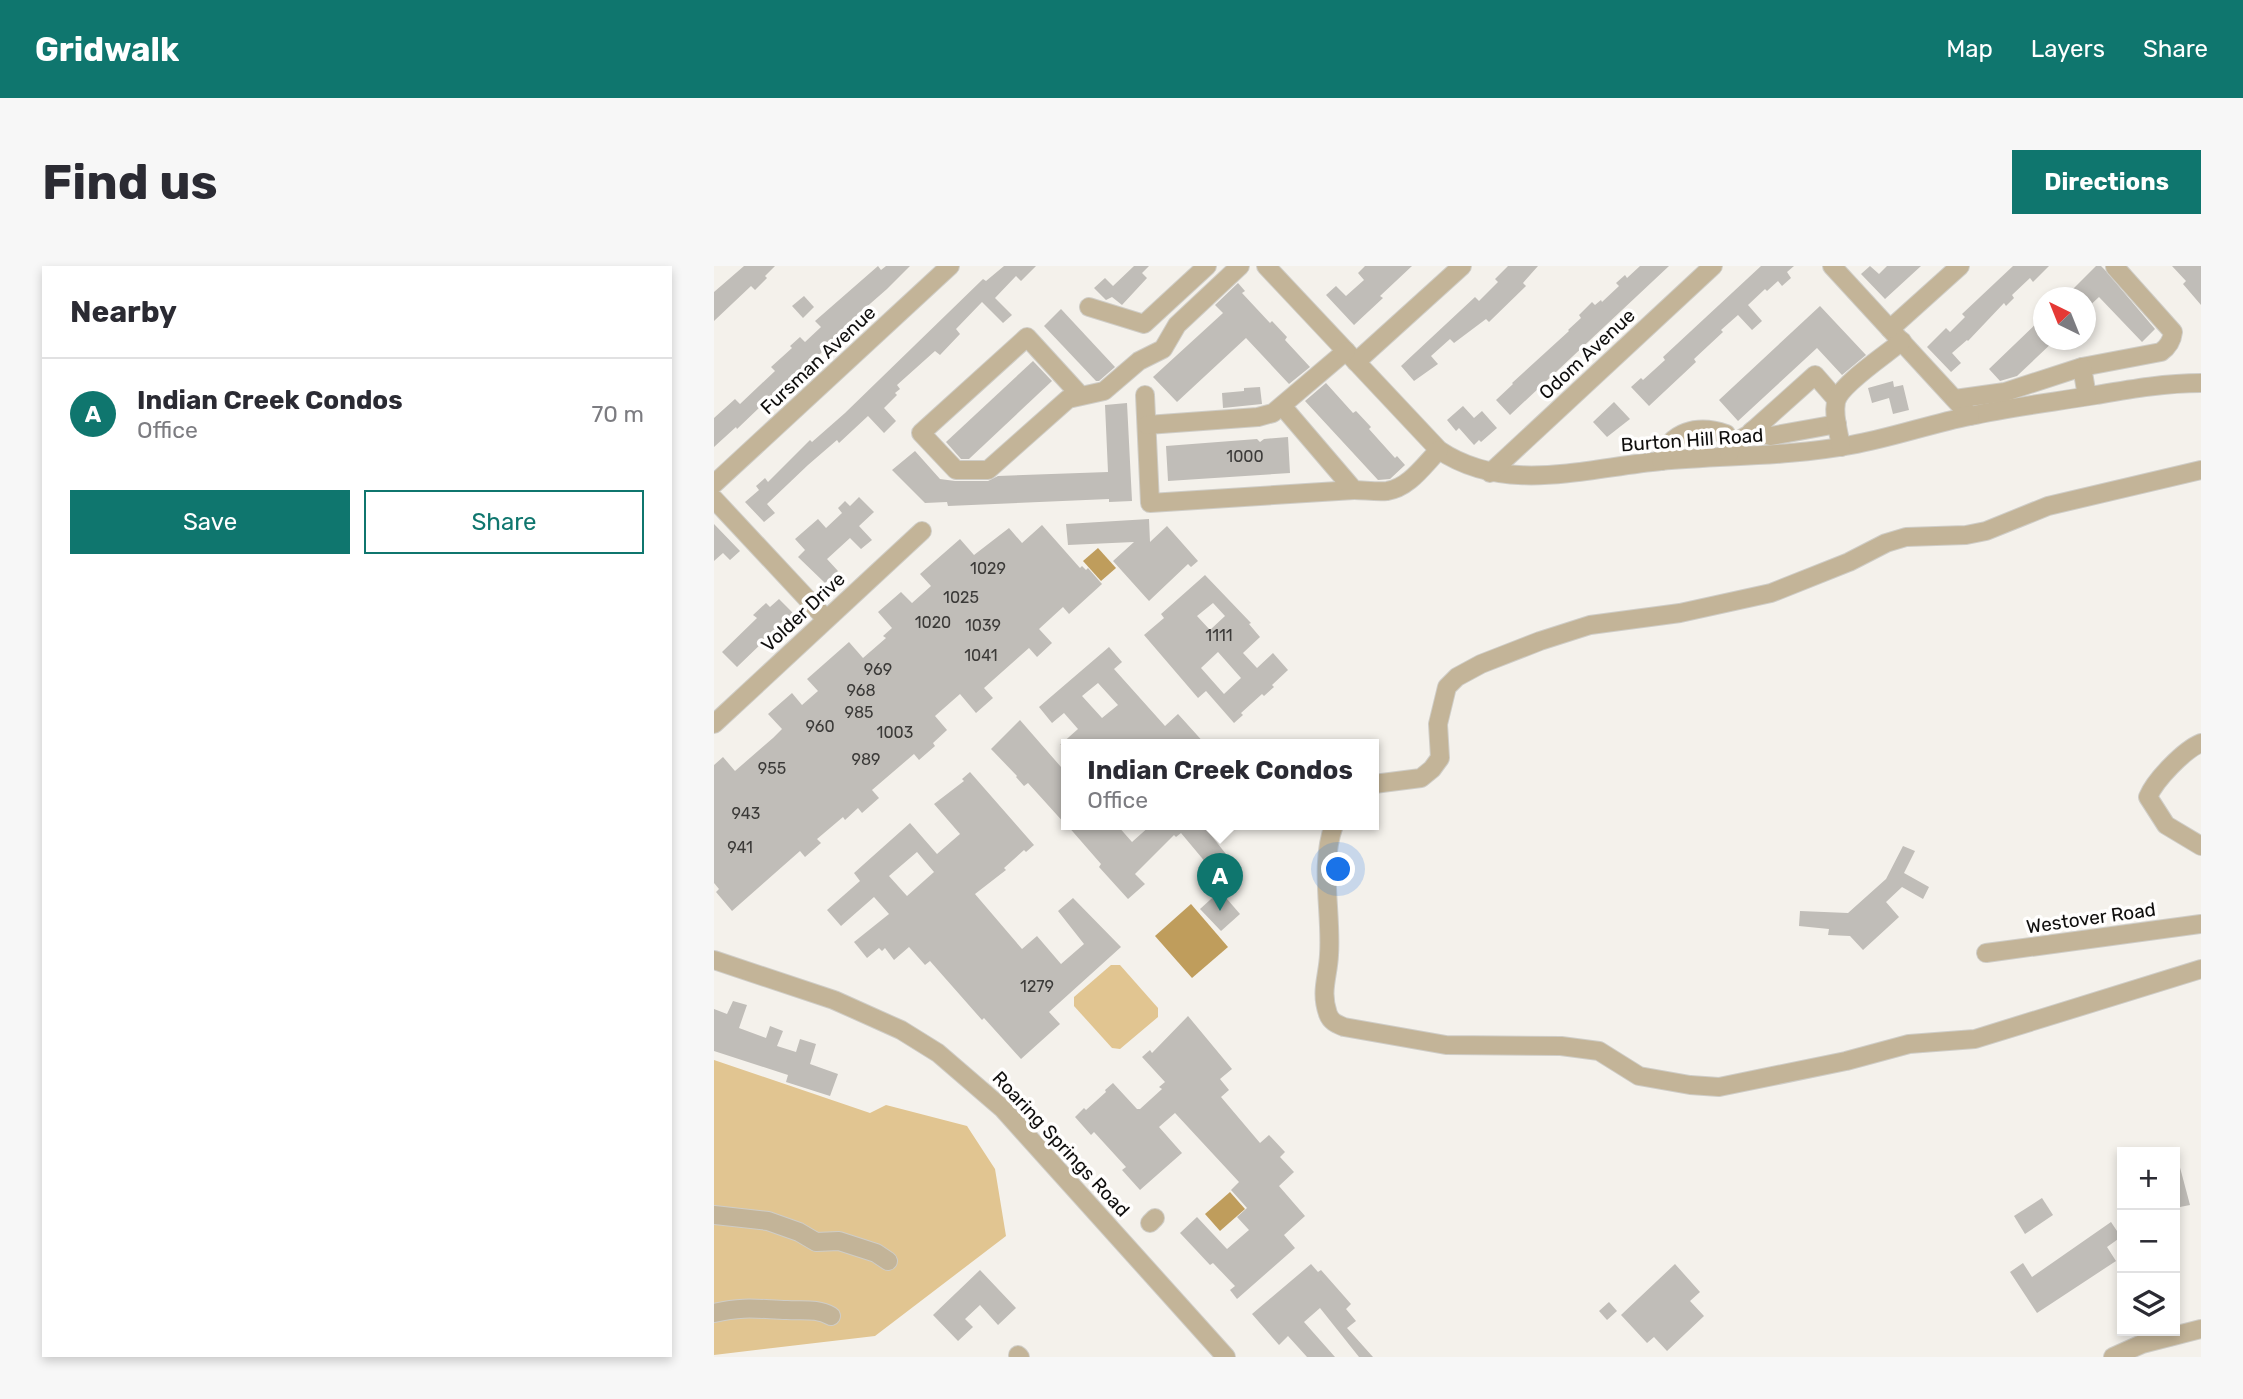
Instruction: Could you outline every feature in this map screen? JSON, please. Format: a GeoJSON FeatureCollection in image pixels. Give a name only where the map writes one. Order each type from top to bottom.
{"type":"FeatureCollection","features":[{"type":"Feature","properties":{"kind":"street","name":"Fursman Avenue"},"geometry":{"type":"LineString","coordinates":[[714,484],[950,266]]}},
{"type":"Feature","properties":{"kind":"street"},"geometry":{"type":"LineString","coordinates":[[1089,307],[1144,324],[1207,266]]}},
{"type":"Feature","properties":{"kind":"street"},"geometry":{"type":"LineString","coordinates":[[1081,396],[1027,337],[921,433],[956,470],[988,470],[1068,399],[1104,391],[1145,357],[1163,349],[1177,325],[1240,266]]}},
{"type":"Feature","properties":{"kind":"street","name":"Burton Hill Road"},"geometry":{"type":"LineString","coordinates":[[1266,266],[1439,450],[1454,460],[1490,473],[1510,476],[1548,476],[1729,451],[1758,457],[1841,447],[1970,416],[2156,385],[2201,383]]}},
{"type":"Feature","properties":{"kind":"street"},"geometry":{"type":"LineString","coordinates":[[1147,425],[1258,417],[1273,413],[1351,356],[1462,266]]}},
{"type":"Feature","properties":{"kind":"street","name":"Odom Avenue"},"geometry":{"type":"LineString","coordinates":[[1490,473],[1713,266]]}},
{"type":"Feature","properties":{"kind":"street"},"geometry":{"type":"LineString","coordinates":[[1832,266],[1970,416]]}},
{"type":"Feature","properties":{"kind":"street"},"geometry":{"type":"LineString","coordinates":[[1841,447],[1835,413],[1836,398],[1960,266]]}},
{"type":"Feature","properties":{"kind":"street"},"geometry":{"type":"LineString","coordinates":[[1955,399],[2005,392],[2082,367],[2161,352],[2172,339],[2173,332],[2115,267]]}},
{"type":"Feature","properties":{"kind":"street"},"geometry":{"type":"LineString","coordinates":[[2082,367],[2087,396]]}},
{"type":"Feature","properties":{"kind":"street"},"geometry":{"type":"LineString","coordinates":[[1126,372],[1169,423]]}},
{"type":"Feature","properties":{"kind":"street"},"geometry":{"type":"LineString","coordinates":[[1729,451],[1815,375],[1836,398]]}},
{"type":"Feature","properties":{"kind":"street"},"geometry":{"type":"LineString","coordinates":[[1145,395],[1150,503],[1354,490],[1387,491],[1406,483],[1439,450]]}},
{"type":"Feature","properties":{"kind":"street"},"geometry":{"type":"LineString","coordinates":[[1283,407],[1354,490]]}},
{"type":"Feature","properties":{"kind":"street"},"geometry":{"type":"LineString","coordinates":[[1752,431],[1771,436],[1837,424]]}},
{"type":"Feature","properties":{"kind":"street"},"geometry":{"type":"LineString","coordinates":[[1661,461],[1665,447],[1677,435],[1702,429],[1726,434],[1729,451]]}},
{"type":"Feature","properties":{"kind":"street"},"geometry":{"type":"LineString","coordinates":[[1379,783],[1421,778],[1427,775],[1440,758],[1438,724],[1447,687],[1457,677],[1481,664],[1540,641],[1590,625],[1680,613],[1771,593],[1849,562],[1886,543],[1906,537],[1976,533],[2060,502],[2093,497],[2201,470]]}},
{"type":"Feature","properties":{"kind":"street"},"geometry":{"type":"LineString","coordinates":[[714,499],[826,619]]}},
{"type":"Feature","properties":{"kind":"street","name":"Volder Drive"},"geometry":{"type":"LineString","coordinates":[[714,724],[922,531]]}},
{"type":"Feature","properties":{"kind":"street"},"geometry":{"type":"LineString","coordinates":[[2201,743],[2182,756],[2152,788],[2148,797],[2166,825],[2201,846]]}},
{"type":"Feature","properties":{"kind":"street"},"geometry":{"type":"LineString","coordinates":[[1332,830],[1327,881],[1329,956],[1324,984],[1328,1013],[1334,1023],[1446,1045],[1562,1046],[1599,1051],[1633,1073],[1649,1079],[1690,1085],[1728,1086],[1909,1044],[1975,1039],[2201,969]]}},
{"type":"Feature","properties":{"kind":"street","name":"Westover Road"},"geometry":{"type":"LineString","coordinates":[[1986,953],[2201,924]]}},
{"type":"Feature","properties":{"kind":"street","name":"Roaring Springs Road"},"geometry":{"type":"LineString","coordinates":[[714,960],[854,1009],[901,1030],[938,1053],[1003,1109],[1226,1357]]}},
{"type":"Feature","properties":{"kind":"street"},"geometry":{"type":"LineString","coordinates":[[714,1215],[768,1221],[799,1232],[816,1242],[839,1241],[876,1253],[888,1261]]}},
{"type":"Feature","properties":{"kind":"street"},"geometry":{"type":"LineString","coordinates":[[714,1313],[755,1307],[821,1310],[831,1316]]}},
{"type":"Feature","properties":{"kind":"street"},"geometry":{"type":"LineString","coordinates":[[2113,1357],[2141,1344],[2201,1329]]}},
{"type":"Feature","properties":{"kind":"shaded area"},"geometry":{"type":"Polygon","coordinates":[[[1098,548],[1116,568],[1101,581],[1083,561],[1098,548]]]}},
{"type":"Feature","properties":{"kind":"shaded area"},"geometry":{"type":"Polygon","coordinates":[[[1191,904],[1228,947],[1192,978],[1155,936],[1191,904]]]}},
{"type":"Feature","properties":{"kind":"shaded area"},"geometry":{"type":"Polygon","coordinates":[[[1111,965],[1120,965],[1158,1008],[1158,1017],[1120,1049],[1112,1048],[1074,1006],[1074,997],[1111,965]]]}},
{"type":"Feature","properties":{"kind":"shaded area"},"geometry":{"type":"Polygon","coordinates":[[[714,1060],[870,1113],[886,1105],[967,1126],[995,1169],[1006,1236],[875,1336],[714,1355],[714,1060]]]}},
{"type":"Feature","properties":{"kind":"shaded area"},"geometry":{"type":"Polygon","coordinates":[[[1230,1192],[1245,1209],[1220,1231],[1205,1214],[1230,1192]]]}},
{"type":"Feature","properties":{"kind":"building"},"geometry":{"type":"Polygon","coordinates":[[[744,266],[775,266],[755,290],[751,286],[714,321],[714,292],[744,266]]]}},
{"type":"Feature","properties":{"kind":"building"},"geometry":{"type":"Polygon","coordinates":[[[878,266],[881,270],[886,266],[910,266],[847,324],[848,326],[784,390],[763,408],[761,406],[714,447],[714,418],[735,399],[740,404],[775,371],[771,367],[792,348],[790,346],[800,337],[805,342],[821,327],[815,321],[878,266]]]}},
{"type":"Feature","properties":{"kind":"building"},"geometry":{"type":"Polygon","coordinates":[[[1004,266],[1036,266],[1021,281],[1016,276],[995,298],[1012,315],[1003,323],[982,302],[956,329],[960,334],[940,355],[935,351],[897,385],[900,389],[895,393],[897,395],[884,408],[896,421],[884,433],[868,416],[839,443],[837,440],[808,465],[767,504],[775,513],[764,522],[745,502],[759,490],[756,486],[765,478],[768,482],[810,440],[812,442],[845,413],[983,279],[986,281],[1004,266]]]}},
{"type":"Feature","properties":{"kind":"building"},"geometry":{"type":"Polygon","coordinates":[[[1134,266],[1149,266],[1142,273],[1147,278],[1122,305],[1112,297],[1106,300],[1094,288],[1105,278],[1113,286],[1134,266]]]}},
{"type":"Feature","properties":{"kind":"building"},"geometry":{"type":"Polygon","coordinates":[[[1365,266],[1412,266],[1354,325],[1326,295],[1336,286],[1346,296],[1364,280],[1358,273],[1365,266]]]}},
{"type":"Feature","properties":{"kind":"building"},"geometry":{"type":"Polygon","coordinates":[[[1508,266],[1538,266],[1523,283],[1526,286],[1489,322],[1486,319],[1454,343],[1450,339],[1431,356],[1438,364],[1414,381],[1401,366],[1475,297],[1479,301],[1498,282],[1495,279],[1508,266]]]}},
{"type":"Feature","properties":{"kind":"building"},"geometry":{"type":"Polygon","coordinates":[[[1640,266],[1669,266],[1510,415],[1496,400],[1569,331],[1581,318],[1579,315],[1592,302],[1595,305],[1601,300],[1602,302],[1619,286],[1616,283],[1625,275],[1627,278],[1640,266]]]}},
{"type":"Feature","properties":{"kind":"building"},"geometry":{"type":"Polygon","coordinates":[[[1761,266],[1794,266],[1787,272],[1791,278],[1782,286],[1778,281],[1748,305],[1762,321],[1752,330],[1738,315],[1694,359],[1696,362],[1649,406],[1631,387],[1665,360],[1663,357],[1761,266]]]}},
{"type":"Feature","properties":{"kind":"building"},"geometry":{"type":"Polygon","coordinates":[[[1870,266],[1879,274],[1887,266],[1921,266],[1885,299],[1861,274],[1870,266]]]}},
{"type":"Feature","properties":{"kind":"building"},"geometry":{"type":"Polygon","coordinates":[[[2013,266],[2049,266],[2033,282],[2030,278],[2012,295],[2014,298],[2006,306],[2004,303],[1968,341],[1952,353],[1961,363],[1951,372],[1927,347],[1946,328],[1950,332],[1965,317],[1962,314],[2013,266]]]}},
{"type":"Feature","properties":{"kind":"building"},"geometry":{"type":"Polygon","coordinates":[[[2096,266],[2101,266],[2155,329],[2142,342],[2099,297],[2096,300],[2096,287],[2075,287],[2096,266]]]}},
{"type":"Feature","properties":{"kind":"building"},"geometry":{"type":"Polygon","coordinates":[[[2172,266],[2201,266],[2201,305],[2183,284],[2186,281],[2172,266]]]}},
{"type":"Feature","properties":{"kind":"building"},"geometry":{"type":"Polygon","coordinates":[[[1238,283],[1245,291],[1242,293],[1287,337],[1285,340],[1310,367],[1289,384],[1246,338],[1177,402],[1153,377],[1223,313],[1215,305],[1238,283]]]}},
{"type":"Feature","properties":{"kind":"building"},"geometry":{"type":"Polygon","coordinates":[[[804,296],[814,307],[803,318],[792,306],[804,296]]]}},
{"type":"Feature","properties":{"kind":"building"},"geometry":{"type":"Polygon","coordinates":[[[1820,306],[1866,355],[1842,375],[1817,348],[1738,421],[1719,400],[1820,306]]]}},
{"type":"Feature","properties":{"kind":"building"},"geometry":{"type":"Polygon","coordinates":[[[1061,309],[1115,367],[1099,381],[1096,381],[1044,326],[1061,309]]]}},
{"type":"Feature","properties":{"kind":"building"},"geometry":{"type":"Polygon","coordinates":[[[2033,327],[2033,350],[2044,350],[2017,376],[2000,381],[1989,369],[2033,327]]]}},
{"type":"Feature","properties":{"kind":"building"},"geometry":{"type":"Polygon","coordinates":[[[1033,361],[1052,381],[969,459],[961,459],[946,442],[1033,361]]]}},
{"type":"Feature","properties":{"kind":"building"},"geometry":{"type":"Polygon","coordinates":[[[1893,381],[1894,387],[1903,385],[1909,410],[1893,414],[1889,398],[1872,403],[1868,388],[1893,381]]]}},
{"type":"Feature","properties":{"kind":"building"},"geometry":{"type":"Polygon","coordinates":[[[1326,383],[1353,413],[1356,411],[1371,427],[1369,429],[1395,458],[1397,456],[1405,465],[1390,479],[1378,480],[1305,401],[1326,383]]]}},
{"type":"Feature","properties":{"kind":"building"},"geometry":{"type":"Polygon","coordinates":[[[1260,387],[1262,404],[1223,408],[1222,393],[1260,387]]]}},
{"type":"Feature","properties":{"kind":"building"},"geometry":{"type":"Polygon","coordinates":[[[1614,402],[1630,419],[1607,437],[1593,422],[1614,402]]]}},
{"type":"Feature","properties":{"kind":"building"},"geometry":{"type":"Polygon","coordinates":[[[1127,403],[1132,501],[1109,502],[1109,499],[948,506],[947,502],[925,503],[892,470],[915,451],[940,479],[955,481],[988,481],[998,476],[1108,472],[1105,405],[1127,403]]]}},
{"type":"Feature","properties":{"kind":"building"},"geometry":{"type":"Polygon","coordinates":[[[1463,406],[1474,418],[1482,411],[1497,428],[1474,445],[1459,428],[1456,431],[1447,420],[1463,406]]]}},
{"type":"Feature","properties":{"kind":"building"},"geometry":{"type":"Polygon","coordinates":[[[1288,437],[1290,473],[1168,481],[1166,446],[1257,439],[1260,442],[1264,439],[1288,437]]]}},
{"type":"Feature","properties":{"kind":"building"},"geometry":{"type":"Polygon","coordinates":[[[859,497],[874,512],[859,526],[872,540],[861,549],[850,538],[827,559],[838,571],[825,583],[798,557],[805,550],[795,539],[818,519],[826,528],[842,513],[838,508],[845,501],[850,506],[859,497]]]}},
{"type":"Feature","properties":{"kind":"building"},"geometry":{"type":"Polygon","coordinates":[[[1149,519],[1150,542],[1167,526],[1198,561],[1191,567],[1188,564],[1149,601],[1113,561],[1134,542],[1068,545],[1066,524],[1149,519]]]}},
{"type":"Feature","properties":{"kind":"building"},"geometry":{"type":"Polygon","coordinates":[[[714,524],[740,551],[730,560],[723,553],[714,561],[714,524]]]}},
{"type":"Feature","properties":{"kind":"building"},"geometry":{"type":"Polygon","coordinates":[[[1042,525],[1080,568],[1088,568],[1102,584],[1069,614],[1063,607],[1039,629],[1052,643],[1037,657],[1029,648],[984,688],[993,698],[976,713],[960,694],[935,716],[947,730],[933,743],[935,746],[919,760],[914,754],[872,790],[879,798],[862,813],[858,808],[845,820],[843,817],[817,839],[821,843],[805,857],[800,851],[732,911],[716,892],[719,889],[714,883],[714,765],[723,757],[735,771],[773,738],[782,729],[768,714],[792,693],[802,705],[818,691],[807,679],[849,642],[863,658],[886,638],[883,636],[892,628],[878,612],[901,592],[912,603],[931,586],[920,574],[960,539],[974,555],[1009,528],[1022,543],[1042,525]]]}},
{"type":"Feature","properties":{"kind":"building"},"geometry":{"type":"Polygon","coordinates":[[[1205,575],[1251,623],[1249,624],[1260,637],[1243,653],[1257,668],[1273,653],[1288,670],[1272,685],[1274,687],[1264,696],[1262,694],[1234,723],[1206,691],[1198,698],[1144,635],[1164,618],[1161,614],[1205,575]],[[1213,603],[1197,616],[1210,630],[1225,616],[1213,603]],[[1218,652],[1201,668],[1224,694],[1241,678],[1218,652]]]}},
{"type":"Feature","properties":{"kind":"building"},"geometry":{"type":"Polygon","coordinates":[[[779,599],[793,613],[737,667],[722,652],[757,618],[753,615],[766,603],[770,607],[779,599]]]}},
{"type":"Feature","properties":{"kind":"building"},"geometry":{"type":"Polygon","coordinates":[[[1109,647],[1122,662],[1114,669],[1165,726],[1178,714],[1201,739],[1067,739],[1078,729],[1064,713],[1052,723],[1039,707],[1109,647]],[[1098,683],[1082,696],[1102,718],[1118,705],[1098,683]]]}},
{"type":"Feature","properties":{"kind":"building"},"geometry":{"type":"Polygon","coordinates":[[[1020,720],[1061,767],[1061,819],[1028,783],[1024,786],[991,749],[1020,720]]]}},
{"type":"Feature","properties":{"kind":"building"},"geometry":{"type":"Polygon","coordinates":[[[970,772],[1034,845],[1026,852],[1024,850],[1004,868],[1006,870],[975,894],[1022,949],[1037,936],[1061,964],[1084,944],[1058,911],[1073,898],[1121,947],[1049,1012],[1060,1024],[1021,1059],[930,961],[925,965],[909,947],[894,960],[885,948],[882,951],[879,948],[867,958],[854,942],[889,914],[874,897],[841,926],[827,910],[860,881],[854,873],[910,823],[937,854],[960,834],[934,804],[964,781],[962,779],[970,772]],[[917,852],[889,876],[907,896],[934,872],[917,852]]]}},
{"type":"Feature","properties":{"kind":"building"},"geometry":{"type":"Polygon","coordinates":[[[1071,830],[1121,830],[1132,842],[1145,830],[1207,830],[1237,868],[1222,882],[1181,833],[1176,837],[1174,835],[1135,874],[1145,884],[1128,899],[1099,867],[1101,864],[1071,830]]]}},
{"type":"Feature","properties":{"kind":"building"},"geometry":{"type":"Polygon","coordinates":[[[1903,846],[1915,851],[1904,873],[1929,887],[1923,899],[1902,887],[1886,902],[1899,917],[1863,950],[1850,936],[1828,935],[1829,929],[1799,926],[1800,911],[1848,913],[1886,879],[1903,846]]]}},
{"type":"Feature","properties":{"kind":"building"},"geometry":{"type":"Polygon","coordinates":[[[1220,891],[1240,914],[1221,931],[1200,909],[1220,891]]]}},
{"type":"Feature","properties":{"kind":"building"},"geometry":{"type":"Polygon","coordinates":[[[733,1001],[747,1005],[739,1028],[766,1038],[770,1026],[783,1031],[777,1046],[796,1052],[800,1039],[816,1044],[810,1064],[838,1074],[830,1096],[786,1082],[788,1075],[714,1051],[714,1009],[727,1014],[733,1001]]]}},
{"type":"Feature","properties":{"kind":"building"},"geometry":{"type":"Polygon","coordinates":[[[1188,1016],[1232,1069],[1220,1079],[1229,1090],[1221,1097],[1260,1143],[1269,1135],[1285,1152],[1280,1157],[1294,1172],[1279,1186],[1305,1216],[1284,1235],[1295,1248],[1237,1299],[1230,1290],[1235,1286],[1213,1263],[1210,1265],[1180,1233],[1197,1217],[1227,1249],[1249,1230],[1237,1217],[1247,1208],[1231,1190],[1239,1182],[1175,1113],[1159,1127],[1182,1153],[1140,1190],[1122,1170],[1126,1167],[1094,1132],[1091,1135],[1075,1117],[1084,1108],[1086,1110],[1113,1083],[1140,1109],[1162,1089],[1159,1087],[1165,1082],[1142,1057],[1150,1050],[1152,1053],[1188,1016]]]}},
{"type":"Feature","properties":{"kind":"building"},"geometry":{"type":"Polygon","coordinates":[[[2180,1168],[2190,1205],[2180,1207],[2180,1168]]]}},
{"type":"Feature","properties":{"kind":"building"},"geometry":{"type":"Polygon","coordinates":[[[2042,1198],[2053,1215],[2025,1234],[2014,1216],[2042,1198]]]}},
{"type":"Feature","properties":{"kind":"building"},"geometry":{"type":"Polygon","coordinates":[[[2111,1222],[2117,1231],[2117,1240],[2107,1247],[2116,1261],[2037,1313],[2010,1272],[2023,1263],[2032,1277],[2111,1222]]]}},
{"type":"Feature","properties":{"kind":"building"},"geometry":{"type":"Polygon","coordinates":[[[1311,1264],[1318,1272],[1321,1270],[1351,1304],[1346,1309],[1356,1321],[1347,1328],[1373,1357],[1359,1357],[1320,1308],[1304,1322],[1335,1357],[1307,1357],[1288,1336],[1279,1345],[1252,1314],[1311,1264]]]}},
{"type":"Feature","properties":{"kind":"building"},"geometry":{"type":"Polygon","coordinates":[[[1675,1264],[1700,1292],[1690,1301],[1704,1316],[1667,1351],[1654,1337],[1647,1343],[1621,1315],[1675,1264]]]}},
{"type":"Feature","properties":{"kind":"building"},"geometry":{"type":"Polygon","coordinates":[[[980,1270],[1016,1308],[998,1325],[980,1305],[965,1319],[973,1327],[958,1341],[933,1315],[980,1270]]]}},
{"type":"Feature","properties":{"kind":"building"},"geometry":{"type":"Polygon","coordinates":[[[1609,1302],[1617,1311],[1607,1320],[1599,1311],[1609,1302]]]}},
{"type":"Feature","properties":{"kind":"place","name":"Indian Creek Condos"},"geometry":{"type":"Point","coordinates":[1220,911]}}]}
